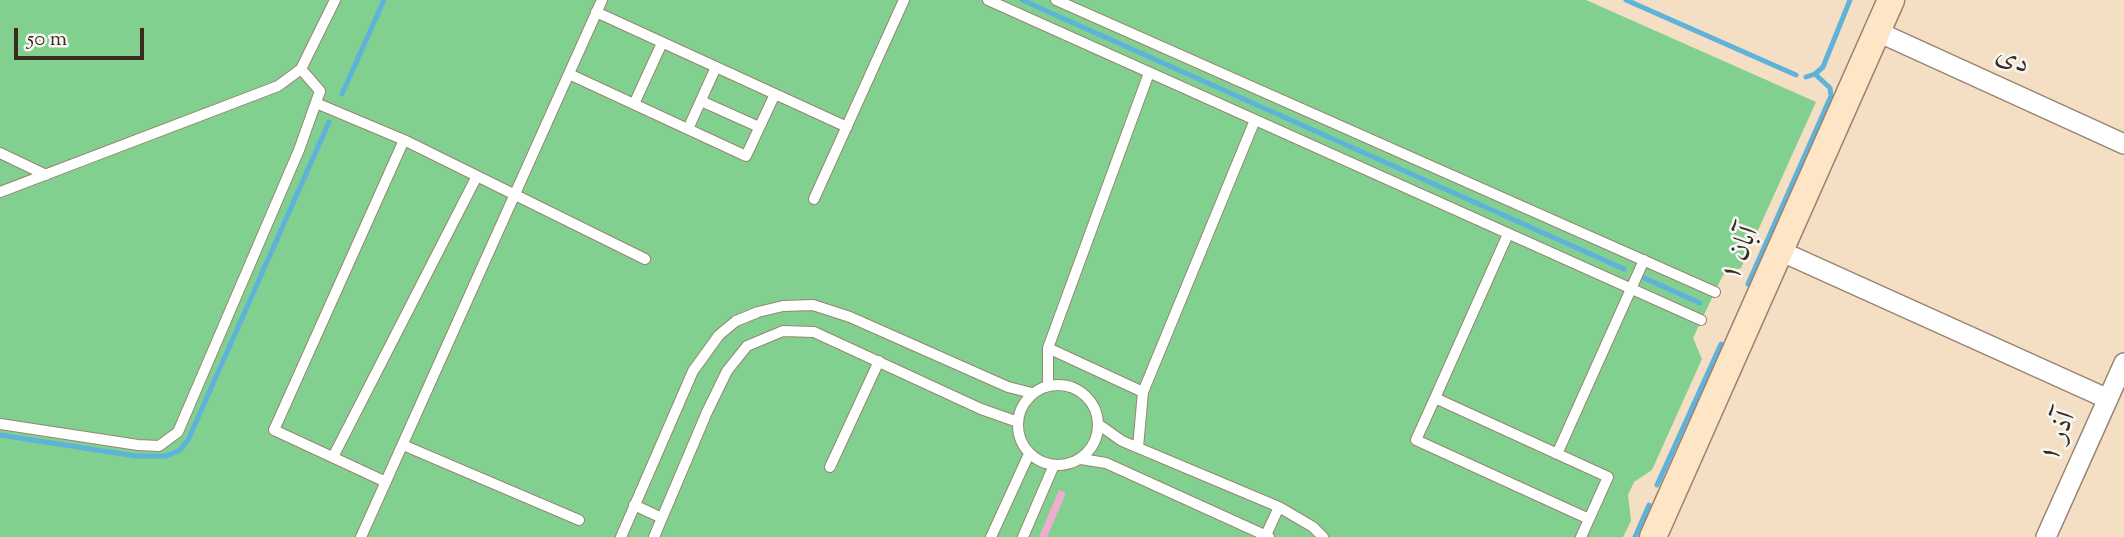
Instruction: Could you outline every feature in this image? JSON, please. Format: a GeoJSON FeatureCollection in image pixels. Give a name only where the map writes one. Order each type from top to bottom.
{"type":"FeatureCollection","features":[{"type":"Feature","properties":{"kind":"street","name":"آبان ۱"},"geometry":{"type":"LineString","coordinates":[[1653,537],[1891,0]]}},
{"type":"Feature","properties":{"kind":"street","name":"دی"},"geometry":{"type":"LineString","coordinates":[[1876,31],[2124,144]]}},
{"type":"Feature","properties":{"kind":"street"},"geometry":{"type":"LineString","coordinates":[[1779,250],[2108,399]]}},
{"type":"Feature","properties":{"kind":"street","name":"آذر ۱"},"geometry":{"type":"LineString","coordinates":[[2046,537],[2124,363]]}},
{"type":"Feature","properties":{"kind":"lane"},"geometry":{"type":"LineString","coordinates":[[0,192],[278,86],[302,69],[335,0]]}},
{"type":"Feature","properties":{"kind":"lane"},"geometry":{"type":"LineString","coordinates":[[361,537],[602,0]]}},
{"type":"Feature","properties":{"kind":"lane"},"geometry":{"type":"LineString","coordinates":[[814,199],[904,0]]}},
{"type":"Feature","properties":{"kind":"lane"},"geometry":{"type":"LineString","coordinates":[[988,0],[1701,320]]}},
{"type":"Feature","properties":{"kind":"lane"},"geometry":{"type":"LineString","coordinates":[[1056,0],[1715,292]]}},
{"type":"Feature","properties":{"kind":"lane"},"geometry":{"type":"LineString","coordinates":[[596,12],[847,127]]}},
{"type":"Feature","properties":{"kind":"lane"},"geometry":{"type":"LineString","coordinates":[[634,104],[662,43]]}},
{"type":"Feature","properties":{"kind":"lane"},"geometry":{"type":"LineString","coordinates":[[688,129],[716,67]]}},
{"type":"Feature","properties":{"kind":"lane"},"geometry":{"type":"LineString","coordinates":[[0,424],[159,446],[178,432],[299,150],[316,103],[320,91],[302,69]]}},
{"type":"Feature","properties":{"kind":"lane"},"geometry":{"type":"LineString","coordinates":[[1048,386],[1048,348],[1149,73]]}},
{"type":"Feature","properties":{"kind":"lane"},"geometry":{"type":"LineString","coordinates":[[569,74],[746,156],[775,94]]}},
{"type":"Feature","properties":{"kind":"lane"},"geometry":{"type":"LineString","coordinates":[[701,100],[760,127]]}},
{"type":"Feature","properties":{"kind":"lane"},"geometry":{"type":"LineString","coordinates":[[316,103],[404,141],[645,259]]}},
{"type":"Feature","properties":{"kind":"lane"},"geometry":{"type":"LineString","coordinates":[[1138,447],[1143,392],[1255,120]]}},
{"type":"Feature","properties":{"kind":"lane"},"geometry":{"type":"LineString","coordinates":[[386,482],[274,430],[404,141]]}},
{"type":"Feature","properties":{"kind":"lane"},"geometry":{"type":"LineString","coordinates":[[0,153],[46,175]]}},
{"type":"Feature","properties":{"kind":"lane"},"geometry":{"type":"LineString","coordinates":[[333,457],[477,176]]}},
{"type":"Feature","properties":{"kind":"lane"},"geometry":{"type":"LineString","coordinates":[[1508,234],[1416,440],[1589,519]]}},
{"type":"Feature","properties":{"kind":"lane"},"geometry":{"type":"LineString","coordinates":[[1557,454],[1644,260]]}},
{"type":"Feature","properties":{"kind":"lane"},"geometry":{"type":"LineString","coordinates":[[621,537],[693,371],[719,335],[736,321],[758,312],[783,306],[813,305],[850,317],[1008,387],[1032,393]]}},
{"type":"Feature","properties":{"kind":"lane"},"geometry":{"type":"LineString","coordinates":[[654,537],[727,370],[747,346],[783,331],[814,332],[981,409],[1018,422]]}},
{"type":"Feature","properties":{"kind":"lane"},"geometry":{"type":"LineString","coordinates":[[1048,348],[1143,392]]}},
{"type":"Feature","properties":{"kind":"lane"},"geometry":{"type":"LineString","coordinates":[[830,467],[878,361]]}},
{"type":"Feature","properties":{"kind":"lane"},"geometry":{"type":"LineString","coordinates":[[1048,386],[1069,386],[1080,391],[1090,400],[1096,411],[1097,437],[1081,459],[1068,464],[1041,462],[1029,454],[1021,443],[1017,429],[1023,403],[1032,393],[1048,386]]}},
{"type":"Feature","properties":{"kind":"lane"},"geometry":{"type":"LineString","coordinates":[[1435,397],[1608,477],[1581,537]]}},
{"type":"Feature","properties":{"kind":"lane"},"geometry":{"type":"LineString","coordinates":[[1098,424],[1122,440],[1279,507],[1313,527],[1323,537]]}},
{"type":"Feature","properties":{"kind":"lane"},"geometry":{"type":"LineString","coordinates":[[403,445],[579,520]]}},
{"type":"Feature","properties":{"kind":"lane"},"geometry":{"type":"LineString","coordinates":[[991,537],[1029,454]]}},
{"type":"Feature","properties":{"kind":"lane"},"geometry":{"type":"LineString","coordinates":[[1081,459],[1106,463],[1268,536],[1279,507]]}},
{"type":"Feature","properties":{"kind":"lane"},"geometry":{"type":"LineString","coordinates":[[1023,537],[1054,465]]}},
{"type":"Feature","properties":{"kind":"lane"},"geometry":{"type":"LineString","coordinates":[[634,505],[662,518]]}},
{"type":"Feature","properties":{"kind":"green space"},"geometry":{"type":"Polygon","coordinates":[[[0,0],[1586,0],[1816,102],[1741,268],[1723,275],[1693,338],[1702,359],[1652,470],[1634,482],[1628,495],[1631,521],[1623,537],[0,537],[0,0]]]}},
{"type":"Feature","properties":{"kind":"building"},"geometry":{"type":"Polygon","coordinates":[[[1059,490],[1066,493],[1047,537],[1039,537],[1059,490]]]}},
{"type":"Feature","properties":{"kind":"waterway"},"geometry":{"type":"LineString","coordinates":[[342,94],[384,0]]}},
{"type":"Feature","properties":{"kind":"waterway"},"geometry":{"type":"LineString","coordinates":[[1022,0],[1624,269]]}},
{"type":"Feature","properties":{"kind":"waterway"},"geometry":{"type":"LineString","coordinates":[[1626,0],[1796,75]]}},
{"type":"Feature","properties":{"kind":"waterway"},"geometry":{"type":"LineString","coordinates":[[1806,77],[1823,67],[1850,0]]}},
{"type":"Feature","properties":{"kind":"waterway"},"geometry":{"type":"LineString","coordinates":[[1748,284],[1831,96],[1830,88],[1815,74]]}},
{"type":"Feature","properties":{"kind":"waterway"},"geometry":{"type":"LineString","coordinates":[[0,435],[136,456],[166,456],[180,450],[188,440],[329,122]]}},
{"type":"Feature","properties":{"kind":"waterway"},"geometry":{"type":"LineString","coordinates":[[1644,278],[1700,303]]}},
{"type":"Feature","properties":{"kind":"waterway"},"geometry":{"type":"LineString","coordinates":[[1657,485],[1721,344]]}},
{"type":"Feature","properties":{"kind":"waterway"},"geometry":{"type":"LineString","coordinates":[[1635,537],[1649,505]]}}]}
